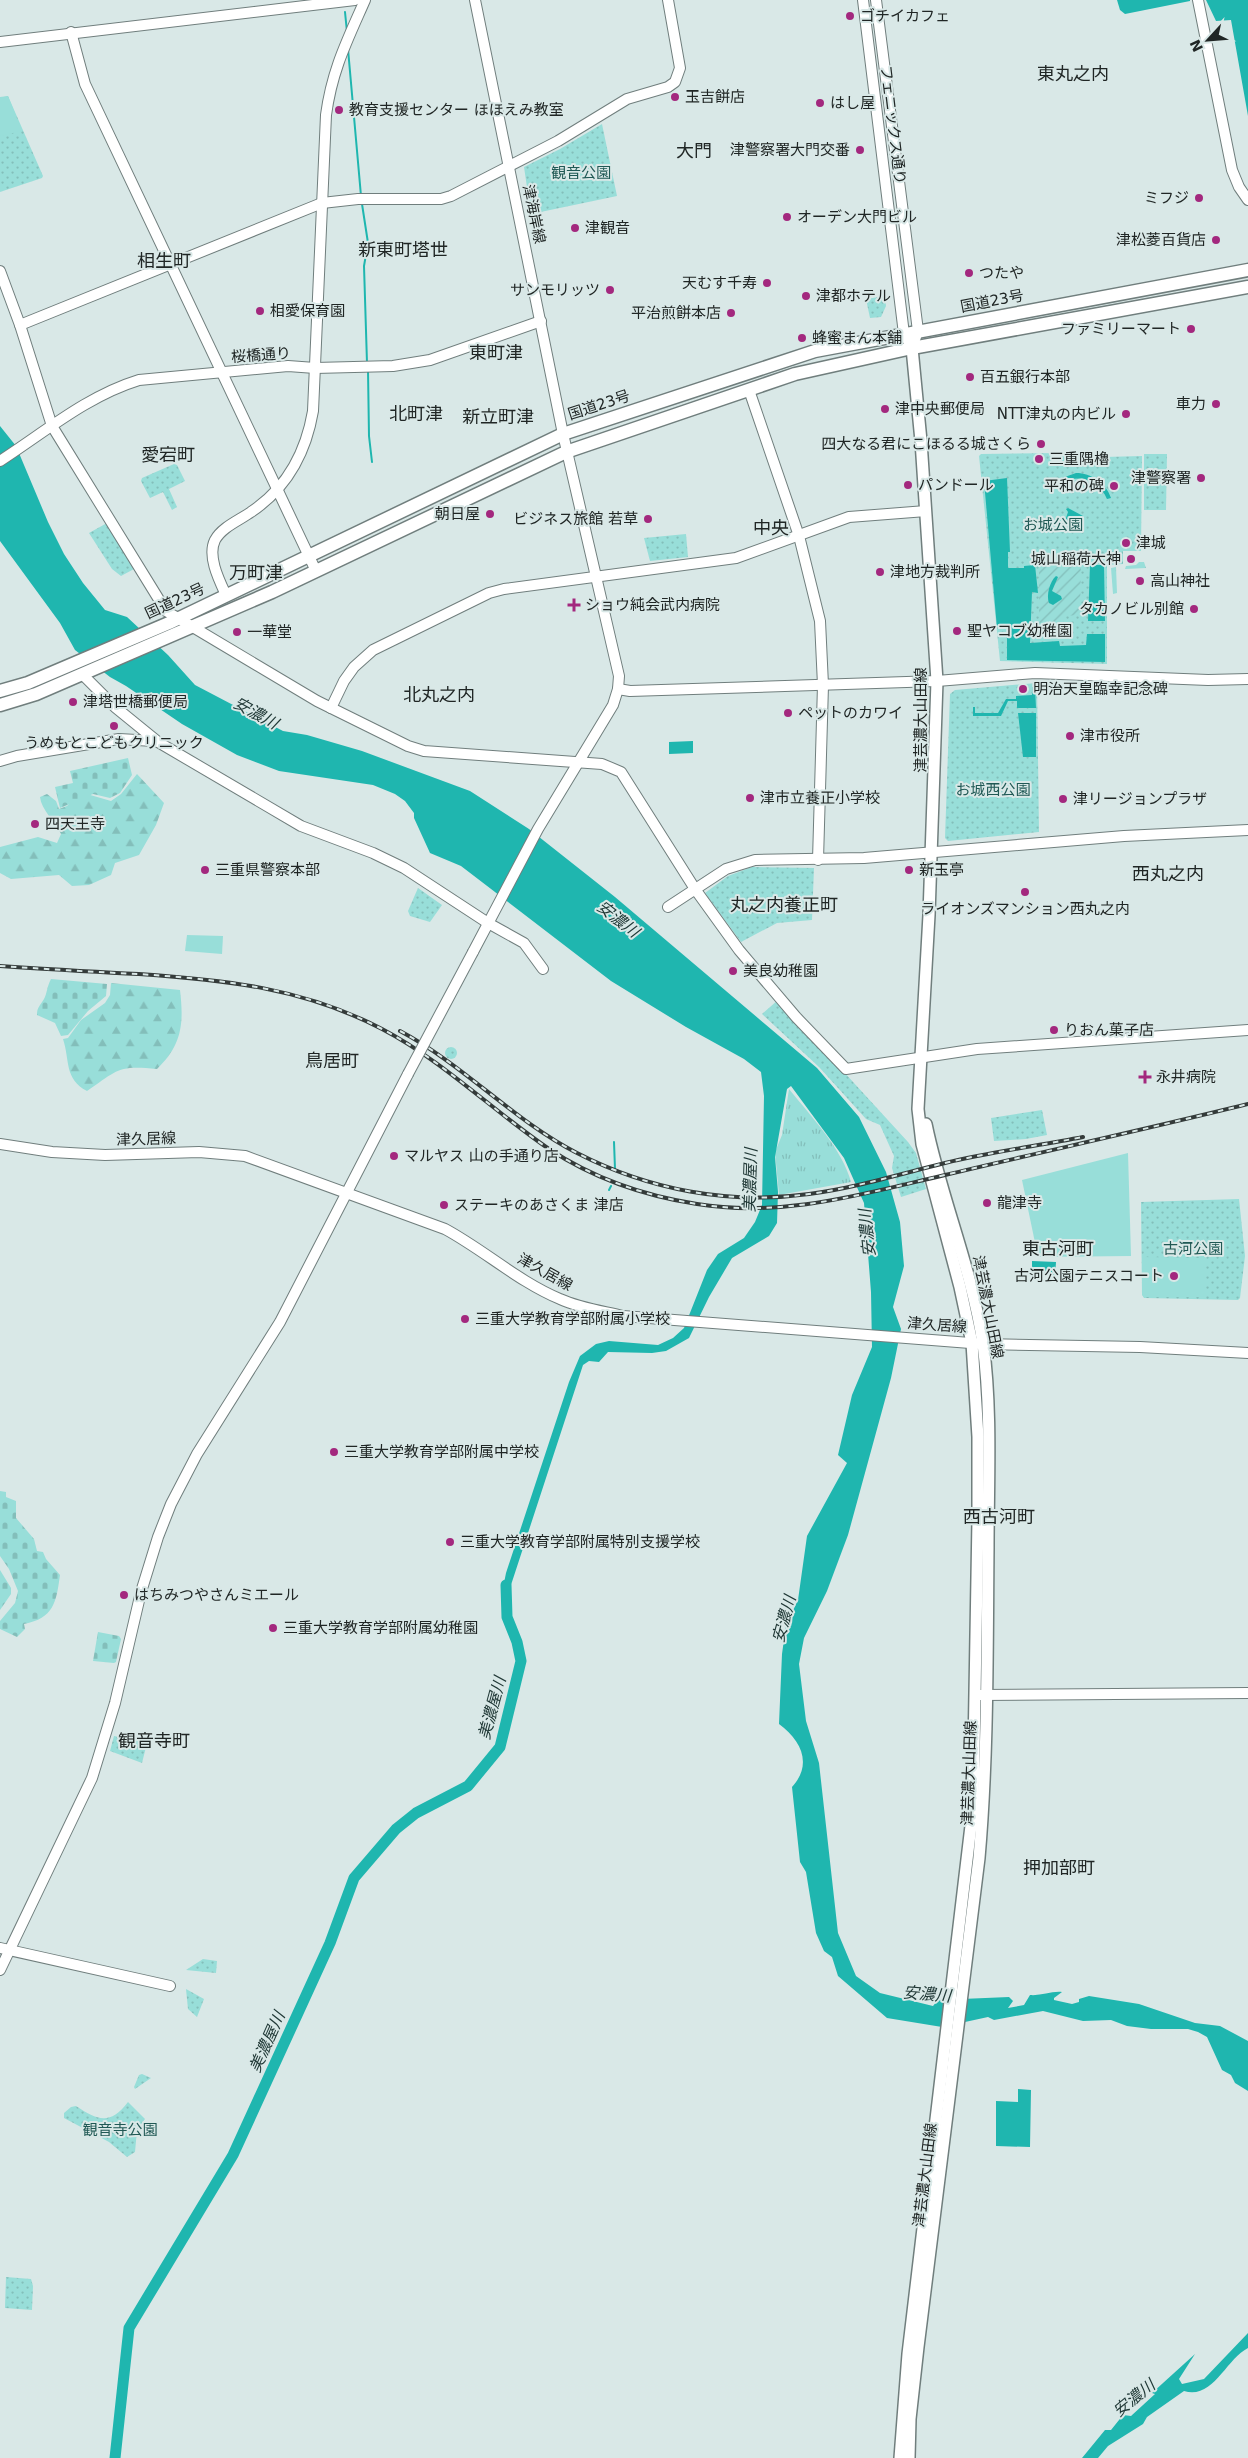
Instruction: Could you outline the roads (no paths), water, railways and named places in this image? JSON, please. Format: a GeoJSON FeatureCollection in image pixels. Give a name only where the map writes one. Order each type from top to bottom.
{"type":"FeatureCollection","features":[{"type":"Feature","properties":{"kind":"highway","name":"国道23号"},"geometry":{"type":"LineString","coordinates":[[0,692],[28,683],[173,621],[562,434],[806,354],[918,331],[1248,270]]}},
{"type":"Feature","properties":{"kind":"highway","name":"国道23号"},"geometry":{"type":"LineString","coordinates":[[0,705],[36,694],[188,629],[316,571],[566,452],[749,390],[819,368],[912,348],[1248,287]]}},
{"type":"Feature","properties":{"kind":"main road","name":"津芸濃大山田線"},"geometry":{"type":"LineString","coordinates":[[909,2458],[911,2410],[959,1972],[982,1822],[981,1695],[988,1436],[977,1344],[922,1144],[918,1109],[937,750],[937,681],[926,511],[912,348]]}},
{"type":"Feature","properties":{"kind":"main road","name":"津芸濃大山田線"},"geometry":{"type":"LineString","coordinates":[[900,2458],[908,2354],[949,2063]]}},
{"type":"Feature","properties":{"kind":"street"},"geometry":{"type":"LineString","coordinates":[[0,42],[71,32],[356,0]]}},
{"type":"Feature","properties":{"kind":"street"},"geometry":{"type":"LineString","coordinates":[[226,594],[217,574],[214,557],[216,538],[260,506],[278,489],[298,461],[314,411],[326,115],[330,85],[347,39],[365,0]]}},
{"type":"Feature","properties":{"kind":"street","name":"津海岸線"},"geometry":{"type":"LineString","coordinates":[[475,0],[541,321],[562,434],[619,676],[618,690]]}},
{"type":"Feature","properties":{"kind":"street"},"geometry":{"type":"LineString","coordinates":[[20,325],[322,203],[361,199],[441,199],[463,191],[509,168],[628,99],[659,90],[674,82],[680,68],[668,0]]}},
{"type":"Feature","properties":{"kind":"street","name":"フェニックス通り"},"geometry":{"type":"LineString","coordinates":[[862,0],[904,334],[912,348]]}},
{"type":"Feature","properties":{"kind":"street","name":"フェニックス通り"},"geometry":{"type":"LineString","coordinates":[[876,0],[918,331],[912,348]]}},
{"type":"Feature","properties":{"kind":"street"},"geometry":{"type":"LineString","coordinates":[[1198,0],[1232,170],[1239,187],[1248,200]]}},
{"type":"Feature","properties":{"kind":"street"},"geometry":{"type":"LineString","coordinates":[[71,32],[85,84],[316,571]]}},
{"type":"Feature","properties":{"kind":"street"},"geometry":{"type":"LineString","coordinates":[[0,271],[20,325],[52,426],[173,621],[331,708],[408,746],[424,751],[577,762],[608,766],[621,772],[695,889],[753,967],[796,1017],[846,1069],[922,1056],[986,1048],[1248,1030]]}},
{"type":"Feature","properties":{"kind":"street","name":"桜橋通り"},"geometry":{"type":"LineString","coordinates":[[0,461],[94,399],[116,388],[156,377],[288,366],[315,368],[394,366],[430,360],[541,321]]}},
{"type":"Feature","properties":{"kind":"street"},"geometry":{"type":"LineString","coordinates":[[749,390],[799,536],[819,611],[823,685],[818,860]]}},
{"type":"Feature","properties":{"kind":"street"},"geometry":{"type":"LineString","coordinates":[[331,708],[344,681],[366,655],[385,643],[489,593],[504,589],[736,558],[849,517],[926,511]]}},
{"type":"Feature","properties":{"kind":"street"},"geometry":{"type":"LineString","coordinates":[[84,673],[115,707],[158,742],[301,826],[373,853],[404,868],[524,943],[543,969]]}},
{"type":"Feature","properties":{"kind":"street"},"geometry":{"type":"LineString","coordinates":[[0,1970],[5,1949],[92,1778],[115,1703],[141,1592],[158,1536],[171,1504],[197,1454],[280,1322],[489,920],[557,795],[613,706],[618,690],[937,681],[1035,673],[1208,680],[1248,678]]}},
{"type":"Feature","properties":{"kind":"street"},"geometry":{"type":"LineString","coordinates":[[0,761],[17,756],[120,739],[131,738],[158,742]]}},
{"type":"Feature","properties":{"kind":"street"},"geometry":{"type":"LineString","coordinates":[[668,907],[726,869],[748,861],[761,859],[818,860],[931,853],[1124,836],[1248,830]]}},
{"type":"Feature","properties":{"kind":"street","name":"津久居線"},"geometry":{"type":"LineString","coordinates":[[0,1144],[52,1152],[105,1155],[199,1152],[245,1156],[445,1229],[475,1245],[552,1296],[623,1316],[977,1344],[1140,1347],[1248,1353]]}},
{"type":"Feature","properties":{"kind":"street"},"geometry":{"type":"LineString","coordinates":[[981,1695],[1248,1693]]}},
{"type":"Feature","properties":{"kind":"street"},"geometry":{"type":"LineString","coordinates":[[5,1949],[170,1986]]}},
{"type":"Feature","properties":{"kind":"water"},"geometry":{"type":"Polygon","coordinates":[[[1117,0],[1190,1],[1125,14],[1120,10],[1117,0]]]}},
{"type":"Feature","properties":{"kind":"water"},"geometry":{"type":"Polygon","coordinates":[[[1206,0],[1248,0],[1248,116],[1231,20],[1216,21],[1206,0]]]}},
{"type":"Feature","properties":{"kind":"water","name":"安濃川"},"geometry":{"type":"Polygon","coordinates":[[[0,426],[16,446],[48,522],[64,554],[83,583],[105,610],[127,617],[168,655],[195,685],[283,731],[307,735],[362,751],[470,791],[529,829],[615,897],[817,1068],[859,1117],[886,1172],[900,1222],[904,1266],[893,1307],[901,1329],[891,1378],[848,1535],[827,1591],[804,1638],[799,1664],[806,1721],[819,1763],[838,1933],[856,1976],[880,1993],[933,2006],[938,2000],[1009,1997],[1013,2001],[1008,2008],[1024,2005],[1030,1995],[1062,1992],[1054,2000],[1072,2004],[1079,2002],[1079,1999],[1089,1996],[1139,2004],[1195,2023],[1220,2026],[1248,2041],[1248,2091],[1235,2083],[1231,2075],[1222,2070],[1207,2037],[1188,2029],[1151,2029],[1127,2026],[1111,2020],[1083,2021],[1043,2011],[994,2020],[988,2017],[942,2027],[887,2018],[838,1976],[832,1957],[824,1951],[816,1933],[806,1872],[800,1862],[792,1787],[802,1770],[802,1753],[793,1737],[779,1724],[782,1654],[786,1625],[798,1600],[807,1536],[847,1463],[838,1455],[852,1395],[872,1347],[871,1292],[864,1203],[844,1158],[791,1086],[787,1089],[775,1157],[778,1192],[777,1223],[769,1236],[732,1258],[709,1297],[689,1338],[666,1351],[652,1353],[608,1352],[599,1362],[589,1361],[583,1365],[510,1588],[509,1599],[501,1598],[506,1573],[569,1382],[580,1356],[596,1344],[609,1341],[658,1345],[673,1338],[684,1328],[707,1270],[718,1254],[744,1238],[755,1222],[762,1205],[764,1096],[761,1072],[744,1059],[686,1027],[611,981],[461,866],[430,853],[414,818],[414,813],[405,801],[395,794],[373,785],[279,771],[237,755],[182,724],[110,677],[75,650],[60,623],[0,541],[0,426]]]}},
{"type":"Feature","properties":{"kind":"water"},"geometry":{"type":"Polygon","coordinates":[[[1082,473],[1102,483],[1111,498],[1107,499],[1100,488],[1089,481],[1077,478],[1064,482],[1062,478],[1082,473]]]}},
{"type":"Feature","properties":{"kind":"water"},"geometry":{"type":"Polygon","coordinates":[[[1007,478],[1010,552],[1008,552],[1008,568],[1024,568],[1024,566],[1035,565],[1038,593],[1032,592],[1030,643],[1059,641],[1060,646],[1086,645],[1087,634],[1105,634],[1105,662],[1007,660],[1007,628],[997,628],[984,481],[1007,478]]]}},
{"type":"Feature","properties":{"kind":"water"},"geometry":{"type":"Polygon","coordinates":[[[1068,508],[1083,516],[1083,519],[1068,527],[1066,518],[1068,512],[1066,509],[1068,508]]]}},
{"type":"Feature","properties":{"kind":"water"},"geometry":{"type":"Polygon","coordinates":[[[1090,565],[1104,565],[1105,621],[1088,621],[1090,565]]]}},
{"type":"Feature","properties":{"kind":"water"},"geometry":{"type":"Polygon","coordinates":[[[1056,576],[1058,577],[1052,591],[1061,596],[1062,599],[1053,605],[1049,603],[1048,592],[1056,576]]]}},
{"type":"Feature","properties":{"kind":"water"},"geometry":{"type":"Polygon","coordinates":[[[1032,687],[1035,687],[1036,708],[1017,708],[1017,701],[1008,701],[1001,716],[973,716],[973,707],[975,707],[975,713],[998,713],[1006,699],[1016,699],[1016,696],[1032,695],[1032,687]]]}},
{"type":"Feature","properties":{"kind":"water"},"geometry":{"type":"Polygon","coordinates":[[[1018,713],[1036,713],[1036,757],[1023,757],[1018,713]]]}},
{"type":"Feature","properties":{"kind":"water"},"geometry":{"type":"Polygon","coordinates":[[[693,741],[693,753],[669,754],[669,742],[693,741]]]}},
{"type":"Feature","properties":{"kind":"water"},"geometry":{"type":"Polygon","coordinates":[[[1032,1261],[1056,1262],[1055,1276],[1032,1275],[1032,1261]]]}},
{"type":"Feature","properties":{"kind":"water"},"geometry":{"type":"Polygon","coordinates":[[[1018,2089],[1031,2090],[1030,2147],[996,2146],[996,2101],[1018,2102],[1018,2089]]]}},
{"type":"Feature","properties":{"kind":"water"},"geometry":{"type":"Polygon","coordinates":[[[1248,2333],[1248,2348],[1240,2353],[1211,2384],[1203,2390],[1194,2392],[1184,2391],[1147,2417],[1143,2424],[1108,2446],[1098,2458],[1082,2458],[1105,2430],[1111,2430],[1123,2415],[1131,2416],[1155,2394],[1152,2393],[1195,2354],[1179,2379],[1182,2384],[1204,2379],[1248,2333]]]}},
{"type":"Feature","properties":{"kind":"waterway"},"geometry":{"type":"LineString","coordinates":[[345,12],[347,32]]}},
{"type":"Feature","properties":{"kind":"waterway"},"geometry":{"type":"LineString","coordinates":[[348,49],[361,196]]}},
{"type":"Feature","properties":{"kind":"waterway"},"geometry":{"type":"LineString","coordinates":[[362,204],[368,243],[364,266],[367,363]]}},
{"type":"Feature","properties":{"kind":"waterway"},"geometry":{"type":"LineString","coordinates":[[368,370],[369,436],[372,462]]}},
{"type":"Feature","properties":{"kind":"waterway"},"geometry":{"type":"LineString","coordinates":[[614,1142],[615,1169]]}},
{"type":"Feature","properties":{"kind":"waterway"},"geometry":{"type":"LineString","coordinates":[[609,1190],[611,1186]]}},
{"type":"Feature","properties":{"kind":"waterway","name":"美濃屋川"},"geometry":{"type":"LineString","coordinates":[[115,2458],[129,2328],[233,2155],[330,1943],[354,1878],[396,1829],[416,1813],[468,1786],[500,1747],[521,1661],[517,1642],[507,1617],[506,1585]]}},
{"type":"Feature","properties":{"kind":"railway"},"geometry":{"type":"LineString","coordinates":[[0,966],[203,979],[264,988],[323,1004],[353,1015],[404,1042],[447,1071],[549,1149],[583,1169],[639,1191],[678,1201],[729,1208],[791,1206],[853,1196],[1248,1104]]}},
{"type":"Feature","properties":{"kind":"railway"},"geometry":{"type":"LineString","coordinates":[[400,1031],[446,1060],[531,1125],[577,1153],[632,1177],[690,1192],[719,1196],[749,1197],[809,1194],[860,1184],[962,1159],[1083,1137]]}},
{"type":"Feature","properties":{"kind":"place","name":"ゴチイカフェ"},"geometry":{"type":"Point","coordinates":[850,16]}},
{"type":"Feature","properties":{"kind":"place","name":"玉吉餅店"},"geometry":{"type":"Point","coordinates":[675,97]}},
{"type":"Feature","properties":{"kind":"place","name":"はし屋"},"geometry":{"type":"Point","coordinates":[820,103]}},
{"type":"Feature","properties":{"kind":"place","name":"教育支援センター ほほえみ教室"},"geometry":{"type":"Point","coordinates":[339,110]}},
{"type":"Feature","properties":{"kind":"place","name":"津警察署大門交番"},"geometry":{"type":"Point","coordinates":[860,150]}},
{"type":"Feature","properties":{"kind":"place","name":"ミフジ"},"geometry":{"type":"Point","coordinates":[1199,198]}},
{"type":"Feature","properties":{"kind":"place","name":"オーデン大門ビル"},"geometry":{"type":"Point","coordinates":[787,217]}},
{"type":"Feature","properties":{"kind":"place","name":"津観音"},"geometry":{"type":"Point","coordinates":[575,228]}},
{"type":"Feature","properties":{"kind":"place","name":"津松菱百貨店"},"geometry":{"type":"Point","coordinates":[1216,240]}},
{"type":"Feature","properties":{"kind":"place","name":"つたや"},"geometry":{"type":"Point","coordinates":[969,273]}},
{"type":"Feature","properties":{"kind":"place","name":"天むす千寿"},"geometry":{"type":"Point","coordinates":[767,283]}},
{"type":"Feature","properties":{"kind":"place","name":"サンモリッツ"},"geometry":{"type":"Point","coordinates":[610,290]}},
{"type":"Feature","properties":{"kind":"place","name":"津都ホテル"},"geometry":{"type":"Point","coordinates":[806,296]}},
{"type":"Feature","properties":{"kind":"place","name":"相愛保育園"},"geometry":{"type":"Point","coordinates":[260,311]}},
{"type":"Feature","properties":{"kind":"place","name":"平治煎餅本店"},"geometry":{"type":"Point","coordinates":[731,313]}},
{"type":"Feature","properties":{"kind":"place","name":"ファミリーマート"},"geometry":{"type":"Point","coordinates":[1191,329]}},
{"type":"Feature","properties":{"kind":"place","name":"蜂蜜まん本舗"},"geometry":{"type":"Point","coordinates":[802,338]}},
{"type":"Feature","properties":{"kind":"place","name":"百五銀行本部"},"geometry":{"type":"Point","coordinates":[970,377]}},
{"type":"Feature","properties":{"kind":"place","name":"車力"},"geometry":{"type":"Point","coordinates":[1216,404]}},
{"type":"Feature","properties":{"kind":"place","name":"津中央郵便局"},"geometry":{"type":"Point","coordinates":[885,409]}},
{"type":"Feature","properties":{"kind":"place","name":"NTT津丸の内ビル"},"geometry":{"type":"Point","coordinates":[1126,414]}},
{"type":"Feature","properties":{"kind":"place","name":"四大なる君にこほるる城さくら"},"geometry":{"type":"Point","coordinates":[1041,444]}},
{"type":"Feature","properties":{"kind":"place","name":"三重隅櫓"},"geometry":{"type":"Point","coordinates":[1039,459]}},
{"type":"Feature","properties":{"kind":"place","name":"津警察署"},"geometry":{"type":"Point","coordinates":[1201,478]}},
{"type":"Feature","properties":{"kind":"place","name":"パンドール"},"geometry":{"type":"Point","coordinates":[908,485]}},
{"type":"Feature","properties":{"kind":"place","name":"平和の碑"},"geometry":{"type":"Point","coordinates":[1114,486]}},
{"type":"Feature","properties":{"kind":"place","name":"朝日屋"},"geometry":{"type":"Point","coordinates":[490,514]}},
{"type":"Feature","properties":{"kind":"place","name":"ビジネス旅館 若草"},"geometry":{"type":"Point","coordinates":[648,519]}},
{"type":"Feature","properties":{"kind":"place","name":"津城"},"geometry":{"type":"Point","coordinates":[1126,543]}},
{"type":"Feature","properties":{"kind":"place","name":"城山稲荷大神"},"geometry":{"type":"Point","coordinates":[1131,559]}},
{"type":"Feature","properties":{"kind":"place","name":"津地方裁判所"},"geometry":{"type":"Point","coordinates":[880,572]}},
{"type":"Feature","properties":{"kind":"place","name":"高山神社"},"geometry":{"type":"Point","coordinates":[1140,581]}},
{"type":"Feature","properties":{"kind":"place","name":"ショウ純会武内病院"},"geometry":{"type":"Point","coordinates":[574,605]}},
{"type":"Feature","properties":{"kind":"place","name":"タカノビル別館"},"geometry":{"type":"Point","coordinates":[1194,609]}},
{"type":"Feature","properties":{"kind":"place","name":"聖ヤコブ幼稚園"},"geometry":{"type":"Point","coordinates":[957,631]}},
{"type":"Feature","properties":{"kind":"place","name":"一華堂"},"geometry":{"type":"Point","coordinates":[237,632]}},
{"type":"Feature","properties":{"kind":"place","name":"明治天皇臨幸記念碑"},"geometry":{"type":"Point","coordinates":[1023,689]}},
{"type":"Feature","properties":{"kind":"place","name":"津塔世橋郵便局"},"geometry":{"type":"Point","coordinates":[73,702]}},
{"type":"Feature","properties":{"kind":"place","name":"ペットのカワイ"},"geometry":{"type":"Point","coordinates":[788,713]}},
{"type":"Feature","properties":{"kind":"place","name":"うめもとこどもクリニック"},"geometry":{"type":"Point","coordinates":[114,726]}},
{"type":"Feature","properties":{"kind":"place","name":"津市役所"},"geometry":{"type":"Point","coordinates":[1070,736]}},
{"type":"Feature","properties":{"kind":"place","name":"津市立養正小学校"},"geometry":{"type":"Point","coordinates":[750,798]}},
{"type":"Feature","properties":{"kind":"place","name":"津リージョンプラザ"},"geometry":{"type":"Point","coordinates":[1063,799]}},
{"type":"Feature","properties":{"kind":"place","name":"四天王寺"},"geometry":{"type":"Point","coordinates":[35,824]}},
{"type":"Feature","properties":{"kind":"place","name":"三重県警察本部"},"geometry":{"type":"Point","coordinates":[205,870]}},
{"type":"Feature","properties":{"kind":"place","name":"新玉亭"},"geometry":{"type":"Point","coordinates":[909,870]}},
{"type":"Feature","properties":{"kind":"place","name":"ライオンズマンション西丸之内"},"geometry":{"type":"Point","coordinates":[1025,892]}},
{"type":"Feature","properties":{"kind":"place","name":"美良幼稚園"},"geometry":{"type":"Point","coordinates":[733,971]}},
{"type":"Feature","properties":{"kind":"place","name":"りおん菓子店"},"geometry":{"type":"Point","coordinates":[1054,1030]}},
{"type":"Feature","properties":{"kind":"place","name":"永井病院"},"geometry":{"type":"Point","coordinates":[1145,1077]}},
{"type":"Feature","properties":{"kind":"place","name":"マルヤス 山の手通り店"},"geometry":{"type":"Point","coordinates":[394,1156]}},
{"type":"Feature","properties":{"kind":"place","name":"龍津寺"},"geometry":{"type":"Point","coordinates":[987,1203]}},
{"type":"Feature","properties":{"kind":"place","name":"ステーキのあさくま 津店"},"geometry":{"type":"Point","coordinates":[444,1205]}},
{"type":"Feature","properties":{"kind":"place","name":"古河公園テニスコート"},"geometry":{"type":"Point","coordinates":[1174,1276]}},
{"type":"Feature","properties":{"kind":"place","name":"三重大学教育学部附属小学校"},"geometry":{"type":"Point","coordinates":[465,1319]}},
{"type":"Feature","properties":{"kind":"place","name":"三重大学教育学部附属中学校"},"geometry":{"type":"Point","coordinates":[334,1452]}},
{"type":"Feature","properties":{"kind":"place","name":"三重大学教育学部附属特別支援学校"},"geometry":{"type":"Point","coordinates":[450,1542]}},
{"type":"Feature","properties":{"kind":"place","name":"はちみつやさんミエール"},"geometry":{"type":"Point","coordinates":[124,1595]}},
{"type":"Feature","properties":{"kind":"place","name":"三重大学教育学部附属幼稚園"},"geometry":{"type":"Point","coordinates":[273,1628]}},
{"type":"Feature","properties":{"kind":"district","name":"東丸之内"},"geometry":{"type":"Point","coordinates":[1073,73]}},
{"type":"Feature","properties":{"kind":"district","name":"大門"},"geometry":{"type":"Point","coordinates":[694,150]}},
{"type":"Feature","properties":{"kind":"district","name":"新東町塔世"},"geometry":{"type":"Point","coordinates":[403,249]}},
{"type":"Feature","properties":{"kind":"district","name":"相生町"},"geometry":{"type":"Point","coordinates":[164,260]}},
{"type":"Feature","properties":{"kind":"district","name":"東町津"},"geometry":{"type":"Point","coordinates":[496,352]}},
{"type":"Feature","properties":{"kind":"district","name":"北町津"},"geometry":{"type":"Point","coordinates":[416,413]}},
{"type":"Feature","properties":{"kind":"district","name":"新立町津"},"geometry":{"type":"Point","coordinates":[498,416]}},
{"type":"Feature","properties":{"kind":"district","name":"愛宕町"},"geometry":{"type":"Point","coordinates":[168,454]}},
{"type":"Feature","properties":{"kind":"district","name":"中央"},"geometry":{"type":"Point","coordinates":[771,527]}},
{"type":"Feature","properties":{"kind":"district","name":"万町津"},"geometry":{"type":"Point","coordinates":[256,572]}},
{"type":"Feature","properties":{"kind":"district","name":"北丸之内"},"geometry":{"type":"Point","coordinates":[439,694]}},
{"type":"Feature","properties":{"kind":"district","name":"西丸之内"},"geometry":{"type":"Point","coordinates":[1168,873]}},
{"type":"Feature","properties":{"kind":"district","name":"丸之内養正町"},"geometry":{"type":"Point","coordinates":[784,904]}},
{"type":"Feature","properties":{"kind":"district","name":"鳥居町"},"geometry":{"type":"Point","coordinates":[332,1060]}},
{"type":"Feature","properties":{"kind":"district","name":"東古河町"},"geometry":{"type":"Point","coordinates":[1058,1248]}},
{"type":"Feature","properties":{"kind":"district","name":"西古河町"},"geometry":{"type":"Point","coordinates":[999,1516]}},
{"type":"Feature","properties":{"kind":"district","name":"観音寺町"},"geometry":{"type":"Point","coordinates":[154,1740]}},
{"type":"Feature","properties":{"kind":"district","name":"押加部町"},"geometry":{"type":"Point","coordinates":[1059,1867]}},
{"type":"Feature","properties":{"kind":"park label","name":"観音公園"},"geometry":{"type":"Point","coordinates":[581,173]}},
{"type":"Feature","properties":{"kind":"park label","name":"お城公園"},"geometry":{"type":"Point","coordinates":[1053,525]}},
{"type":"Feature","properties":{"kind":"park label","name":"お城西公園"},"geometry":{"type":"Point","coordinates":[993,790]}},
{"type":"Feature","properties":{"kind":"park label","name":"古河公園"},"geometry":{"type":"Point","coordinates":[1193,1249]}},
{"type":"Feature","properties":{"kind":"park label","name":"観音寺公園"},"geometry":{"type":"Point","coordinates":[120,2130]}}]}
